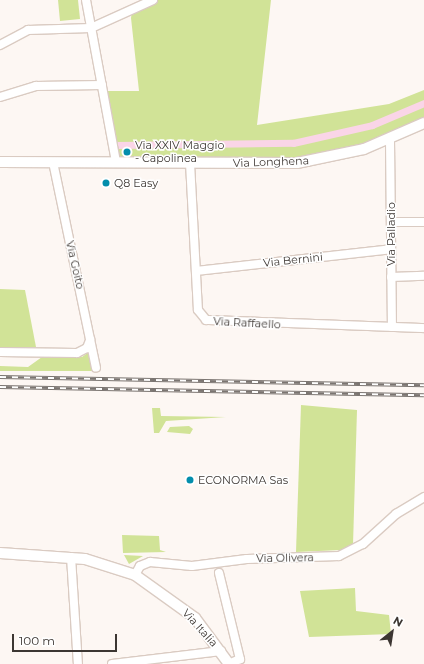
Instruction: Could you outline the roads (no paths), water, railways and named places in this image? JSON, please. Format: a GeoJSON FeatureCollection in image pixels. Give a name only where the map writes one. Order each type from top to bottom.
{"type":"FeatureCollection","features":[{"type":"Feature","properties":{"kind":"street"},"geometry":{"type":"LineString","coordinates":[[86,0],[116,162]]}},
{"type":"Feature","properties":{"kind":"street"},"geometry":{"type":"LineString","coordinates":[[0,44],[28,30],[91,28],[153,0]]}},
{"type":"Feature","properties":{"kind":"street"},"geometry":{"type":"LineString","coordinates":[[0,97],[36,86],[102,85]]}},
{"type":"Feature","properties":{"kind":"street","name":"Via Longhena"},"geometry":{"type":"LineString","coordinates":[[0,162],[297,163],[340,155],[390,140],[424,123]]}},
{"type":"Feature","properties":{"kind":"street","name":"Via Palladio"},"geometry":{"type":"LineString","coordinates":[[390,140],[392,327]]}},
{"type":"Feature","properties":{"kind":"street","name":"Via Goito"},"geometry":{"type":"LineString","coordinates":[[53,162],[96,368]]}},
{"type":"Feature","properties":{"kind":"street","name":"Via Raffaello"},"geometry":{"type":"LineString","coordinates":[[190,163],[198,310],[211,322],[424,328]]}},
{"type":"Feature","properties":{"kind":"street"},"geometry":{"type":"LineString","coordinates":[[392,222],[424,222]]}},
{"type":"Feature","properties":{"kind":"street","name":"Via Bernini"},"geometry":{"type":"LineString","coordinates":[[196,271],[391,249]]}},
{"type":"Feature","properties":{"kind":"street"},"geometry":{"type":"LineString","coordinates":[[391,277],[424,276]]}},
{"type":"Feature","properties":{"kind":"street"},"geometry":{"type":"LineString","coordinates":[[0,352],[78,353],[87,348],[90,339]]}},
{"type":"Feature","properties":{"kind":"street","name":"Via Olivera"},"geometry":{"type":"LineString","coordinates":[[135,575],[140,566],[150,562],[192,566],[247,559],[339,556],[363,544],[401,511],[424,497]]}},
{"type":"Feature","properties":{"kind":"street","name":"Via Italia"},"geometry":{"type":"LineString","coordinates":[[0,553],[71,557],[104,563],[135,575],[167,596],[195,618],[221,651],[228,664]]}},
{"type":"Feature","properties":{"kind":"street"},"geometry":{"type":"LineString","coordinates":[[71,557],[78,664]]}},
{"type":"Feature","properties":{"kind":"street"},"geometry":{"type":"LineString","coordinates":[[219,573],[240,662],[228,664]]}},
{"type":"Feature","properties":{"kind":"street"},"geometry":{"type":"LineString","coordinates":[[112,664],[221,651]]}},
{"type":"Feature","properties":{"kind":"waterway"},"geometry":{"type":"LineString","coordinates":[[117,145],[293,143],[372,125],[424,103]]}},
{"type":"Feature","properties":{"kind":"railway"},"geometry":{"type":"LineString","coordinates":[[0,377],[424,385]]}},
{"type":"Feature","properties":{"kind":"railway"},"geometry":{"type":"LineString","coordinates":[[0,387],[424,395]]}},
{"type":"Feature","properties":{"kind":"place","name":"Via XXIV Maggio - Capolinea"},"geometry":{"type":"Point","coordinates":[127,152]}},
{"type":"Feature","properties":{"kind":"place","name":"Q8 Easy"},"geometry":{"type":"Point","coordinates":[106,183]}},
{"type":"Feature","properties":{"kind":"place","name":"ECONORMA Sas"},"geometry":{"type":"Point","coordinates":[190,480]}}]}
